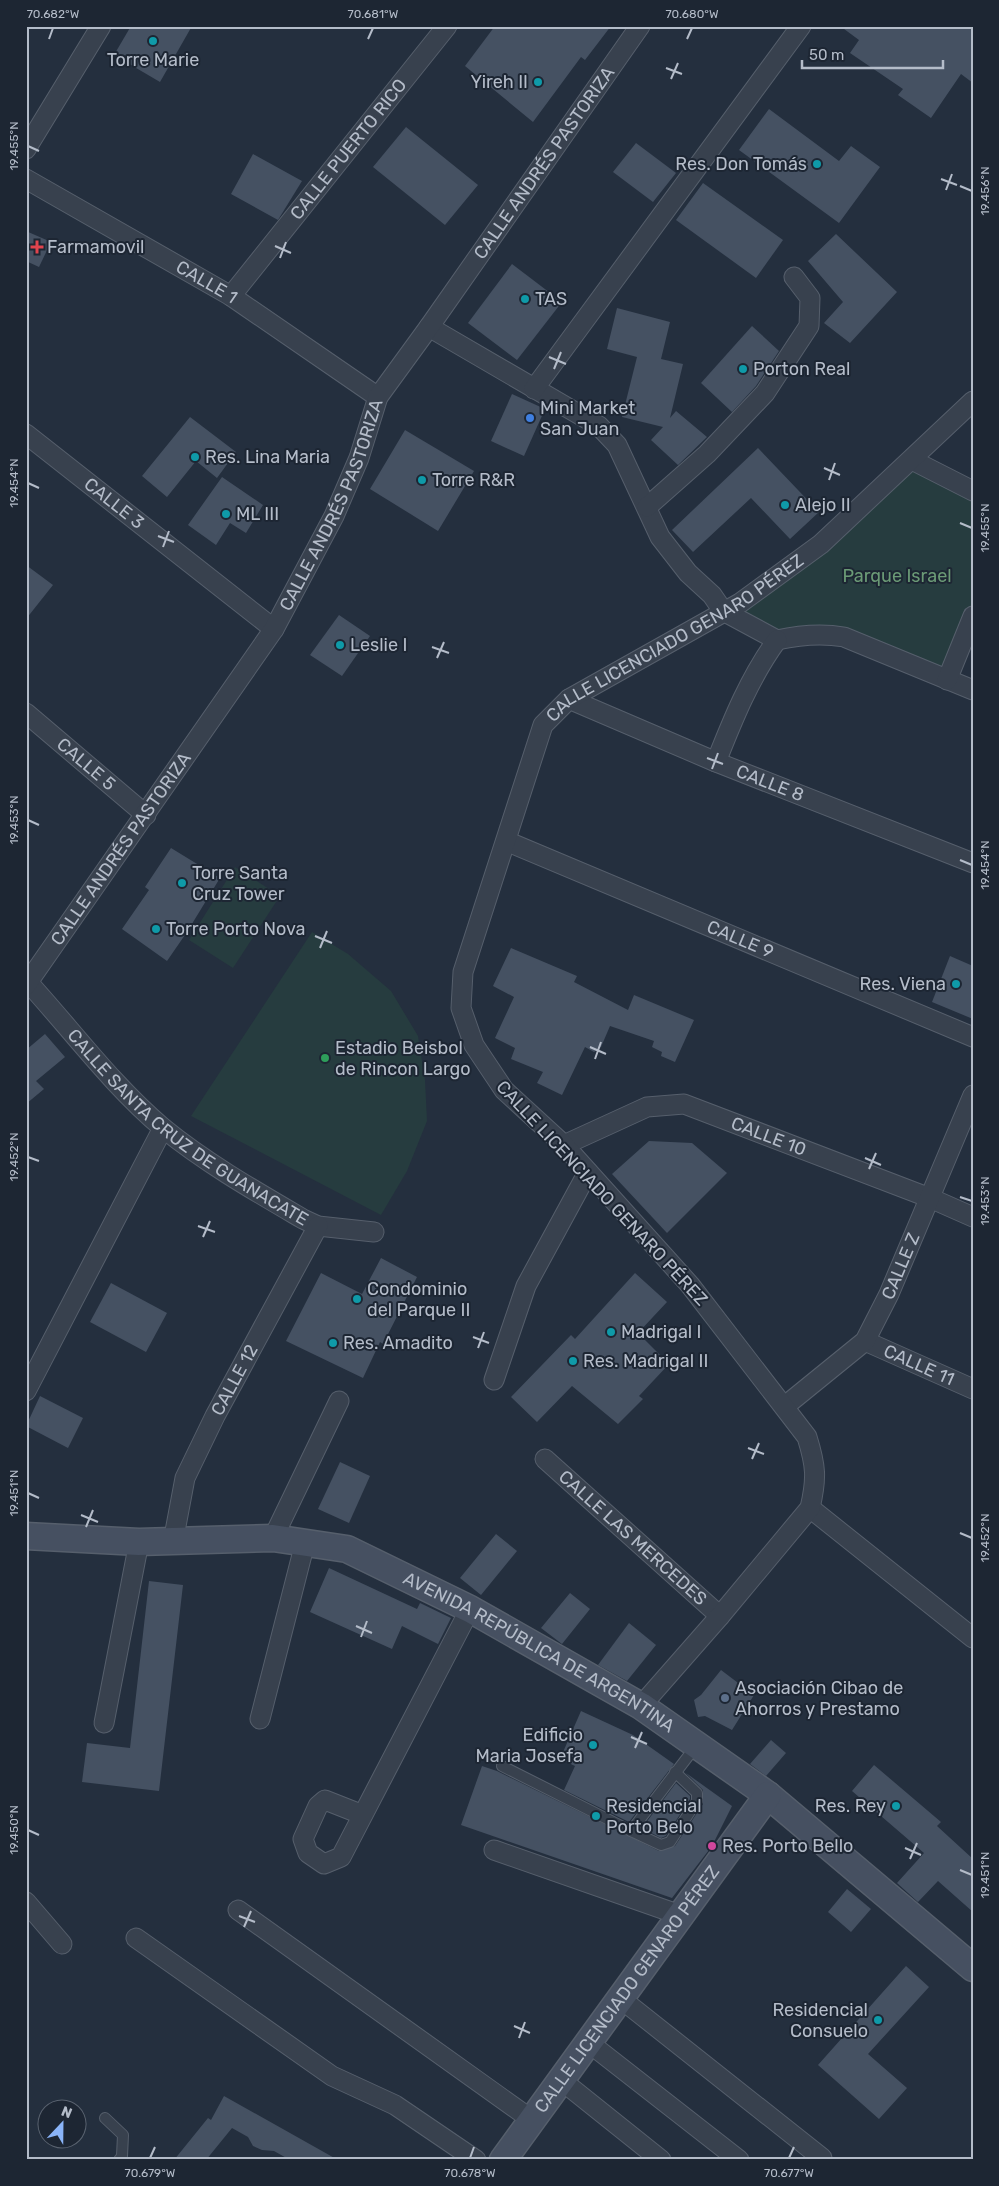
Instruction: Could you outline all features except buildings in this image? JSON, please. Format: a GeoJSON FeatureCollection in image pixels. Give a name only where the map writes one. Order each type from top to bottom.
{"type":"FeatureCollection","features":[{"type":"Feature","properties":{"kind":"main road","name":"AVENIDA REPÚBLICA DE ARGENTINA"},"geometry":{"type":"LineString","coordinates":[[26,1536],[139,1542],[273,1538],[347,1549],[470,1609],[641,1706],[768,1795],[973,1968]]}},
{"type":"Feature","properties":{"kind":"main road","name":"CALLE LICENCIADO GENARO PÉREZ"},"geometry":{"type":"LineString","coordinates":[[503,2160],[768,1795]]}},
{"type":"Feature","properties":{"kind":"street"},"geometry":{"type":"LineString","coordinates":[[26,149],[101,26]]}},
{"type":"Feature","properties":{"kind":"street","name":"CALLE PUERTO RICO"},"geometry":{"type":"LineString","coordinates":[[231,296],[447,26]]}},
{"type":"Feature","properties":{"kind":"street","name":"CALLE ANDRÉS PASTORIZA"},"geometry":{"type":"LineString","coordinates":[[27,983],[274,629],[334,516],[359,458],[378,397],[430,327],[640,26]]}},
{"type":"Feature","properties":{"kind":"street"},"geometry":{"type":"LineString","coordinates":[[534,389],[801,26]]}},
{"type":"Feature","properties":{"kind":"street","name":"CALLE 1"},"geometry":{"type":"LineString","coordinates":[[26,179],[231,296],[378,397]]}},
{"type":"Feature","properties":{"kind":"street"},"geometry":{"type":"LineString","coordinates":[[647,507],[707,454],[765,393],[809,326],[810,298],[794,277]]}},
{"type":"Feature","properties":{"kind":"street"},"geometry":{"type":"LineString","coordinates":[[430,327],[599,426],[617,445],[660,537],[688,573],[712,595],[723,611],[777,640],[816,634],[844,637],[973,690]]}},
{"type":"Feature","properties":{"kind":"street","name":"CALLE LICENCIADO GENARO PÉREZ"},"geometry":{"type":"LineString","coordinates":[[641,1706],[720,1616],[810,1508],[815,1488],[815,1462],[807,1437],[690,1285],[564,1145],[504,1090],[474,1045],[460,1008],[464,972],[543,725],[569,698],[740,603],[821,544],[973,401]]}},
{"type":"Feature","properties":{"kind":"street","name":"CALLE 3"},"geometry":{"type":"LineString","coordinates":[[26,434],[274,629]]}},
{"type":"Feature","properties":{"kind":"street"},"geometry":{"type":"LineString","coordinates":[[912,460],[973,491]]}},
{"type":"Feature","properties":{"kind":"street"},"geometry":{"type":"LineString","coordinates":[[947,680],[973,616]]}},
{"type":"Feature","properties":{"kind":"street"},"geometry":{"type":"LineString","coordinates":[[716,762],[733,718],[760,662],[777,640]]}},
{"type":"Feature","properties":{"kind":"street","name":"CALLE 8"},"geometry":{"type":"LineString","coordinates":[[569,698],[716,762],[973,863]]}},
{"type":"Feature","properties":{"kind":"street","name":"CALLE 5"},"geometry":{"type":"LineString","coordinates":[[26,713],[146,815]]}},
{"type":"Feature","properties":{"kind":"street","name":"CALLE 9"},"geometry":{"type":"LineString","coordinates":[[506,841],[973,1038]]}},
{"type":"Feature","properties":{"kind":"street","name":"CALLE SANTA CRUZ DE GUANACATE"},"geometry":{"type":"LineString","coordinates":[[27,983],[138,1105],[163,1128],[203,1158],[303,1219],[318,1226],[374,1232]]}},
{"type":"Feature","properties":{"kind":"street","name":"CALLE Z"},"geometry":{"type":"LineString","coordinates":[[785,1406],[865,1341],[889,1294],[973,1095]]}},
{"type":"Feature","properties":{"kind":"street","name":"CALLE 10"},"geometry":{"type":"LineString","coordinates":[[564,1145],[647,1107],[684,1104],[930,1198],[973,1217]]}},
{"type":"Feature","properties":{"kind":"street"},"geometry":{"type":"LineString","coordinates":[[26,1391],[163,1128]]}},
{"type":"Feature","properties":{"kind":"street"},"geometry":{"type":"LineString","coordinates":[[494,1380],[526,1286],[588,1172]]}},
{"type":"Feature","properties":{"kind":"street","name":"CALLE 12"},"geometry":{"type":"LineString","coordinates":[[173,1542],[185,1478],[215,1416],[318,1226]]}},
{"type":"Feature","properties":{"kind":"street","name":"CALLE 11"},"geometry":{"type":"LineString","coordinates":[[865,1341],[973,1389]]}},
{"type":"Feature","properties":{"kind":"street"},"geometry":{"type":"LineString","coordinates":[[273,1538],[339,1401]]}},
{"type":"Feature","properties":{"kind":"street","name":"CALLE LAS MERCEDES"},"geometry":{"type":"LineString","coordinates":[[545,1459],[720,1616]]}},
{"type":"Feature","properties":{"kind":"street"},"geometry":{"type":"LineString","coordinates":[[810,1508],[973,1638]]}},
{"type":"Feature","properties":{"kind":"street"},"geometry":{"type":"LineString","coordinates":[[104,1723],[139,1542]]}},
{"type":"Feature","properties":{"kind":"street"},"geometry":{"type":"LineString","coordinates":[[260,1719],[305,1543]]}},
{"type":"Feature","properties":{"kind":"street"},"geometry":{"type":"LineString","coordinates":[[362,1814],[470,1609]]}},
{"type":"Feature","properties":{"kind":"street"},"geometry":{"type":"LineString","coordinates":[[494,1850],[680,1915]]}},
{"type":"Feature","properties":{"kind":"street"},"geometry":{"type":"LineString","coordinates":[[26,1902],[62,1944]]}},
{"type":"Feature","properties":{"kind":"street"},"geometry":{"type":"LineString","coordinates":[[238,1910],[532,2120]]}},
{"type":"Feature","properties":{"kind":"street"},"geometry":{"type":"LineString","coordinates":[[136,1938],[332,2076],[395,2105],[476,2160]]}},
{"type":"Feature","properties":{"kind":"street"},"geometry":{"type":"LineString","coordinates":[[620,1998],[822,2158]]}},
{"type":"Feature","properties":{"kind":"street"},"geometry":{"type":"LineString","coordinates":[[588,2042],[739,2160]]}},
{"type":"Feature","properties":{"kind":"street"},"geometry":{"type":"LineString","coordinates":[[561,2080],[661,2160]]}},
{"type":"Feature","properties":{"kind":"lane"},"geometry":{"type":"LineString","coordinates":[[631,1831],[696,1745]]}},
{"type":"Feature","properties":{"kind":"lane"},"geometry":{"type":"LineString","coordinates":[[502,1766],[661,1845],[670,1842],[698,1801],[697,1793],[675,1772]]}},
{"type":"Feature","properties":{"kind":"lane"},"geometry":{"type":"LineString","coordinates":[[105,2118],[123,2135],[122,2156],[119,2160]]}},
{"type":"Feature","properties":{"kind":"green space","name":"Parque Israel"},"geometry":{"type":"Polygon","coordinates":[[[912,460],[973,491],[973,616],[947,680],[844,637],[777,640],[723,611],[912,460]]]}},
{"type":"Feature","properties":{"kind":"green space"},"geometry":{"type":"Polygon","coordinates":[[[235,867],[280,896],[233,968],[189,940],[235,867]]]}},
{"type":"Feature","properties":{"kind":"green space","name":"Estadio Beisbol de Rincon Largo"},"geometry":{"type":"Polygon","coordinates":[[[312,932],[348,954],[391,991],[418,1036],[425,1080],[427,1121],[407,1171],[381,1215],[191,1116],[312,932]]]}},
{"type":"Feature","properties":{"kind":"place","name":"Torre Marie"},"geometry":{"type":"Point","coordinates":[153,41]}},
{"type":"Feature","properties":{"kind":"place","name":"Yireh II"},"geometry":{"type":"Point","coordinates":[538,82]}},
{"type":"Feature","properties":{"kind":"place","name":"Res. Don Tomás"},"geometry":{"type":"Point","coordinates":[817,164]}},
{"type":"Feature","properties":{"kind":"place","name":"Farmamovil"},"geometry":{"type":"Point","coordinates":[37,247]}},
{"type":"Feature","properties":{"kind":"place","name":"TAS"},"geometry":{"type":"Point","coordinates":[525,299]}},
{"type":"Feature","properties":{"kind":"place","name":"Porton Real"},"geometry":{"type":"Point","coordinates":[743,369]}},
{"type":"Feature","properties":{"kind":"place","name":"Mini Market San Juan"},"geometry":{"type":"Point","coordinates":[530,418]}},
{"type":"Feature","properties":{"kind":"place","name":"Res. Lina Maria"},"geometry":{"type":"Point","coordinates":[195,457]}},
{"type":"Feature","properties":{"kind":"place","name":"Torre R&R"},"geometry":{"type":"Point","coordinates":[422,480]}},
{"type":"Feature","properties":{"kind":"place","name":"Alejo II"},"geometry":{"type":"Point","coordinates":[785,505]}},
{"type":"Feature","properties":{"kind":"place","name":"ML III"},"geometry":{"type":"Point","coordinates":[226,514]}},
{"type":"Feature","properties":{"kind":"place","name":"Leslie I"},"geometry":{"type":"Point","coordinates":[340,645]}},
{"type":"Feature","properties":{"kind":"place","name":"Torre Santa Cruz Tower"},"geometry":{"type":"Point","coordinates":[182,883]}},
{"type":"Feature","properties":{"kind":"place","name":"Torre Porto Nova"},"geometry":{"type":"Point","coordinates":[156,929]}},
{"type":"Feature","properties":{"kind":"place","name":"Res. Viena"},"geometry":{"type":"Point","coordinates":[956,984]}},
{"type":"Feature","properties":{"kind":"place","name":"Estadio Beisbol de Rincon Largo"},"geometry":{"type":"Point","coordinates":[325,1058]}},
{"type":"Feature","properties":{"kind":"place","name":"Condominio del Parque II"},"geometry":{"type":"Point","coordinates":[357,1299]}},
{"type":"Feature","properties":{"kind":"place","name":"Madrigal I"},"geometry":{"type":"Point","coordinates":[611,1332]}},
{"type":"Feature","properties":{"kind":"place","name":"Res. Amadito"},"geometry":{"type":"Point","coordinates":[333,1343]}},
{"type":"Feature","properties":{"kind":"place","name":"Res. Madrigal II"},"geometry":{"type":"Point","coordinates":[573,1361]}},
{"type":"Feature","properties":{"kind":"place","name":"Asociación Cibao de Ahorros y Prestamo"},"geometry":{"type":"Point","coordinates":[725,1698]}},
{"type":"Feature","properties":{"kind":"place","name":"Edificio Maria Josefa"},"geometry":{"type":"Point","coordinates":[593,1745]}},
{"type":"Feature","properties":{"kind":"place","name":"Res. Rey"},"geometry":{"type":"Point","coordinates":[896,1806]}},
{"type":"Feature","properties":{"kind":"place","name":"Residencial Porto Belo"},"geometry":{"type":"Point","coordinates":[596,1816]}},
{"type":"Feature","properties":{"kind":"place","name":"Res. Porto Bello"},"geometry":{"type":"Point","coordinates":[712,1846]}},
{"type":"Feature","properties":{"kind":"place","name":"Residencial Consuelo"},"geometry":{"type":"Point","coordinates":[878,2020]}}]}
